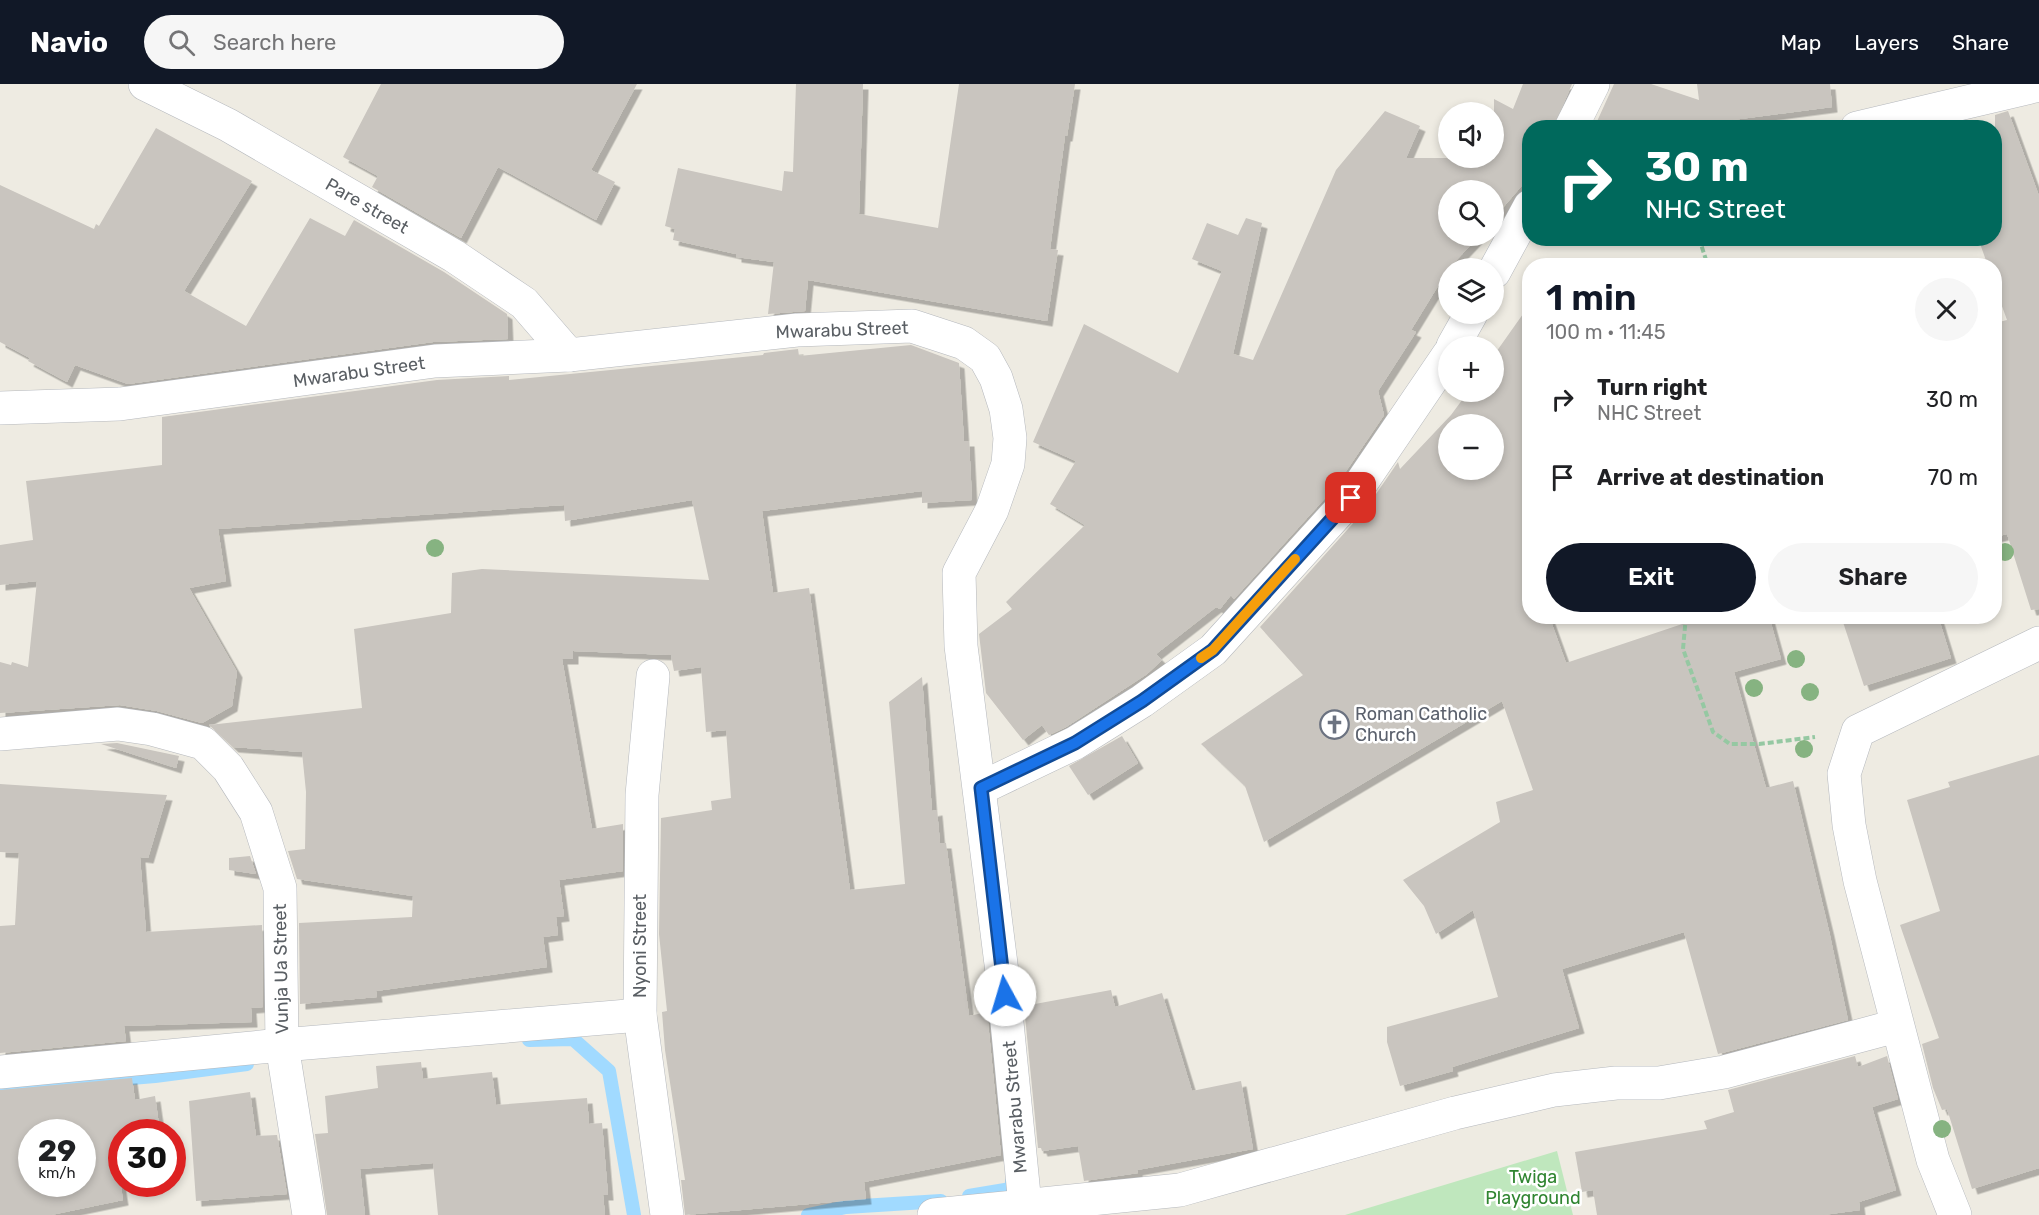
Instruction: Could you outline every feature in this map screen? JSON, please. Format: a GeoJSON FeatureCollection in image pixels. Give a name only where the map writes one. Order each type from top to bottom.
{"type":"FeatureCollection","features":[{"type":"Feature","properties":{"kind":"street","name":"Pare street"},"geometry":{"type":"LineString","coordinates":[[145,84],[228,125],[454,256],[524,303],[569,355]]}},
{"type":"Feature","properties":{"kind":"street"},"geometry":{"type":"LineString","coordinates":[[1575,120],[1593,84]]}},
{"type":"Feature","properties":{"kind":"street"},"geometry":{"type":"LineString","coordinates":[[1891,120],[2039,85]]}},
{"type":"Feature","properties":{"kind":"street"},"geometry":{"type":"LineString","coordinates":[[1502,258],[1522,221]]}},
{"type":"Feature","properties":{"kind":"street","name":"Mwarabu Street"},"geometry":{"type":"LineString","coordinates":[[0,408],[120,404],[226,392],[435,361],[569,355],[797,330],[912,326],[964,343],[985,358],[996,378],[1006,409],[1010,438],[1008,464],[992,510],[959,573],[961,646],[981,788],[1002,972],[1025,1209]]}},
{"type":"Feature","properties":{"kind":"street"},"geometry":{"type":"LineString","coordinates":[[981,788],[1075,743],[1142,701],[1213,650],[1351,498],[1438,370]]}},
{"type":"Feature","properties":{"kind":"street"},"geometry":{"type":"LineString","coordinates":[[1955,1215],[1933,1160],[1896,1026],[1860,881],[1849,825],[1844,774],[1858,731],[2039,643]]}},
{"type":"Feature","properties":{"kind":"street","name":"Nyoni Street"},"geometry":{"type":"LineString","coordinates":[[653,676],[642,795],[640,1015],[666,1215]]}},
{"type":"Feature","properties":{"kind":"street","name":"Vunja Ua Street"},"geometry":{"type":"LineString","coordinates":[[0,734],[118,724],[152,729],[203,743],[228,768],[256,812],[280,888],[282,1045],[309,1215]]}},
{"type":"Feature","properties":{"kind":"street"},"geometry":{"type":"LineString","coordinates":[[0,1072],[282,1045],[640,1015]]}},
{"type":"Feature","properties":{"kind":"street"},"geometry":{"type":"LineString","coordinates":[[934,1215],[1025,1209],[1180,1190],[1455,1113],[1554,1090],[1616,1083],[1659,1083],[1724,1072],[1896,1026]]}},
{"type":"Feature","properties":{"kind":"path"},"geometry":{"type":"LineString","coordinates":[[1685,624],[1683,650],[1713,732],[1730,744],[1759,744],[1858,731]]}},
{"type":"Feature","properties":{"kind":"green space","name":"Twiga Playground"},"geometry":{"type":"Polygon","coordinates":[[[1557,1151],[1573,1215],[1345,1215],[1557,1151]]]}},
{"type":"Feature","properties":{"kind":"building"},"geometry":{"type":"Polygon","coordinates":[[[381,84],[637,84],[591,170],[615,182],[596,220],[498,167],[461,238],[372,187],[378,176],[343,157],[381,84]]]}},
{"type":"Feature","properties":{"kind":"building"},"geometry":{"type":"Polygon","coordinates":[[[796,84],[863,84],[859,214],[938,228],[959,84],[1075,84],[1067,136],[1065,136],[1050,249],[1058,250],[1047,321],[808,280],[805,311],[768,314],[774,262],[736,257],[736,254],[673,240],[675,229],[665,226],[678,168],[782,191],[784,171],[793,172],[796,84]]]}},
{"type":"Feature","properties":{"kind":"building"},"geometry":{"type":"Polygon","coordinates":[[[1523,84],[1572,84],[1556,120],[1522,120],[1522,185],[1504,206],[1504,180],[1438,180],[1438,246],[1470,246],[1458,258],[1438,258],[1438,286],[1411,330],[1416,332],[1378,391],[1384,415],[1336,486],[1234,599],[1231,595],[1220,609],[1216,607],[1156,654],[1162,660],[1147,674],[1066,727],[1049,735],[1042,725],[1023,740],[986,693],[979,634],[1012,609],[1006,602],[1085,525],[1050,504],[1076,461],[1033,442],[1084,324],[1178,373],[1222,271],[1192,259],[1207,223],[1238,235],[1246,218],[1262,223],[1233,354],[1253,360],[1336,170],[1385,111],[1420,126],[1406,158],[1438,158],[1438,168],[1504,168],[1504,104],[1513,109],[1523,84]]]}},
{"type":"Feature","properties":{"kind":"building"},"geometry":{"type":"Polygon","coordinates":[[[1614,84],[1651,84],[1699,100],[1697,84],[1830,84],[1832,107],[1733,120],[1598,120],[1614,84]]]}},
{"type":"Feature","properties":{"kind":"building"},"geometry":{"type":"Polygon","coordinates":[[[2008,111],[2039,196],[2039,609],[2031,610],[2007,534],[2002,535],[2002,321],[2007,320],[2002,306],[2002,258],[1985,258],[1981,246],[2002,246],[2002,120],[1995,120],[1995,115],[2008,111]]]}},
{"type":"Feature","properties":{"kind":"building"},"geometry":{"type":"Polygon","coordinates":[[[156,128],[252,181],[184,291],[246,326],[310,218],[345,236],[354,220],[444,272],[507,314],[508,339],[433,342],[128,384],[75,365],[67,382],[28,361],[30,358],[0,342],[0,185],[94,229],[96,224],[99,226],[156,128]]]}},
{"type":"Feature","properties":{"kind":"building"},"geometry":{"type":"Polygon","coordinates":[[[1522,315],[1522,624],[1552,624],[1566,663],[1682,624],[1771,624],[1781,659],[1734,672],[1766,788],[1793,781],[1848,1020],[1718,1054],[1684,932],[1562,969],[1579,1028],[1452,1067],[1453,1071],[1400,1086],[1387,1042],[1387,1027],[1498,997],[1473,910],[1436,934],[1424,906],[1403,880],[1500,822],[1496,802],[1533,790],[1502,701],[1264,842],[1245,786],[1201,744],[1303,675],[1260,627],[1365,510],[1398,462],[1400,469],[1438,429],[1438,480],[1504,480],[1504,414],[1452,414],[1461,402],[1504,402],[1504,341],[1522,315]]]}},
{"type":"Feature","properties":{"kind":"building"},"geometry":{"type":"Polygon","coordinates":[[[911,345],[959,363],[964,441],[969,441],[972,500],[922,503],[922,491],[762,511],[773,593],[809,588],[850,890],[905,884],[889,702],[922,677],[932,811],[937,810],[940,843],[946,843],[969,1016],[987,1012],[1001,1155],[864,1182],[866,1199],[685,1215],[681,1180],[685,1180],[665,1050],[662,1012],[667,1011],[659,934],[661,818],[712,810],[711,801],[731,798],[726,730],[706,732],[701,667],[674,671],[671,655],[573,651],[573,659],[562,659],[592,829],[623,824],[623,871],[559,880],[564,916],[556,917],[558,935],[543,937],[547,967],[376,991],[377,997],[300,1004],[299,923],[412,917],[413,896],[297,879],[288,851],[305,849],[306,792],[302,752],[233,747],[209,725],[362,708],[354,629],[451,613],[452,573],[482,569],[709,580],[692,500],[565,521],[564,505],[218,529],[226,581],[189,588],[237,672],[232,706],[202,723],[157,711],[120,705],[0,713],[0,662],[11,665],[12,662],[28,667],[37,581],[0,585],[0,545],[33,540],[26,481],[162,465],[162,417],[437,380],[509,376],[509,380],[763,355],[764,353],[798,349],[799,356],[911,345]]]}},
{"type":"Feature","properties":{"kind":"building"},"geometry":{"type":"Polygon","coordinates":[[[1844,624],[1940,624],[1951,658],[1864,686],[1844,624]]]}},
{"type":"Feature","properties":{"kind":"building"},"geometry":{"type":"Polygon","coordinates":[[[1122,736],[1138,763],[1088,795],[1069,766],[1122,736]]]}},
{"type":"Feature","properties":{"kind":"building"},"geometry":{"type":"Polygon","coordinates":[[[117,743],[179,756],[176,768],[101,744],[117,743]]]}},
{"type":"Feature","properties":{"kind":"building"},"geometry":{"type":"Polygon","coordinates":[[[2039,755],[2039,1168],[1972,1189],[1947,1109],[1942,1110],[1933,1088],[1922,1044],[1939,1038],[1900,925],[1940,911],[1907,800],[1950,787],[1948,782],[2039,755]]]}},
{"type":"Feature","properties":{"kind":"building"},"geometry":{"type":"Polygon","coordinates":[[[0,784],[167,795],[148,858],[140,857],[146,932],[262,925],[263,1007],[251,1008],[252,1022],[124,1026],[126,1041],[0,1053],[0,926],[15,925],[19,853],[0,852],[0,784]]]}},
{"type":"Feature","properties":{"kind":"building"},"geometry":{"type":"Polygon","coordinates":[[[250,856],[256,874],[229,870],[229,858],[250,856]]]}},
{"type":"Feature","properties":{"kind":"building"},"geometry":{"type":"Polygon","coordinates":[[[1111,990],[1115,1007],[1162,993],[1192,1091],[1241,1081],[1253,1149],[1137,1170],[1138,1173],[1084,1181],[1078,1146],[1042,1151],[1038,1148],[1024,1006],[1111,990]]]}},
{"type":"Feature","properties":{"kind":"building"},"geometry":{"type":"Polygon","coordinates":[[[1855,1056],[1858,1067],[1887,1056],[1898,1099],[1872,1107],[1896,1190],[1859,1202],[1860,1210],[1823,1215],[1597,1215],[1593,1190],[1582,1192],[1575,1152],[1707,1129],[1704,1121],[1734,1112],[1728,1090],[1855,1056]]]}},
{"type":"Feature","properties":{"kind":"building"},"geometry":{"type":"Polygon","coordinates":[[[421,1062],[423,1079],[492,1072],[496,1105],[587,1098],[589,1124],[602,1123],[608,1195],[603,1195],[605,1215],[438,1215],[433,1163],[360,1169],[365,1215],[327,1215],[315,1134],[328,1133],[325,1096],[378,1088],[376,1066],[421,1062]]]}},
{"type":"Feature","properties":{"kind":"building"},"geometry":{"type":"Polygon","coordinates":[[[132,1078],[135,1100],[155,1096],[158,1119],[108,1119],[108,1197],[123,1197],[123,1200],[51,1215],[0,1215],[0,1090],[132,1078]]]}},
{"type":"Feature","properties":{"kind":"building"},"geometry":{"type":"Polygon","coordinates":[[[250,1092],[256,1136],[277,1135],[287,1194],[196,1201],[189,1101],[250,1092]]]}},
{"type":"Feature","properties":{"kind":"waterway"},"geometry":{"type":"LineString","coordinates":[[529,1040],[573,1039],[609,1071],[634,1215]]}},
{"type":"Feature","properties":{"kind":"waterway"},"geometry":{"type":"LineString","coordinates":[[0,1089],[155,1076],[247,1064]]}},
{"type":"Feature","properties":{"kind":"waterway"},"geometry":{"type":"LineString","coordinates":[[969,1196],[1011,1189],[1012,1182]]}},
{"type":"Feature","properties":{"kind":"waterway"},"geometry":{"type":"LineString","coordinates":[[808,1215],[846,1207],[941,1201]]}},
{"type":"Feature","properties":{"kind":"slow traffic"},"geometry":{"type":"LineString","coordinates":[[1201,658],[1213,650],[1295,559]]}},
{"type":"Feature","properties":{"kind":"place","name":"Roman Catholic Church"},"geometry":{"type":"Point","coordinates":[1334,724]}},
{"type":"Feature","properties":{"kind":"route"},"geometry":{"type":"LineString","coordinates":[[1005,995],[981,788],[1075,743],[1142,701],[1213,650],[1351,498]]}}]}
